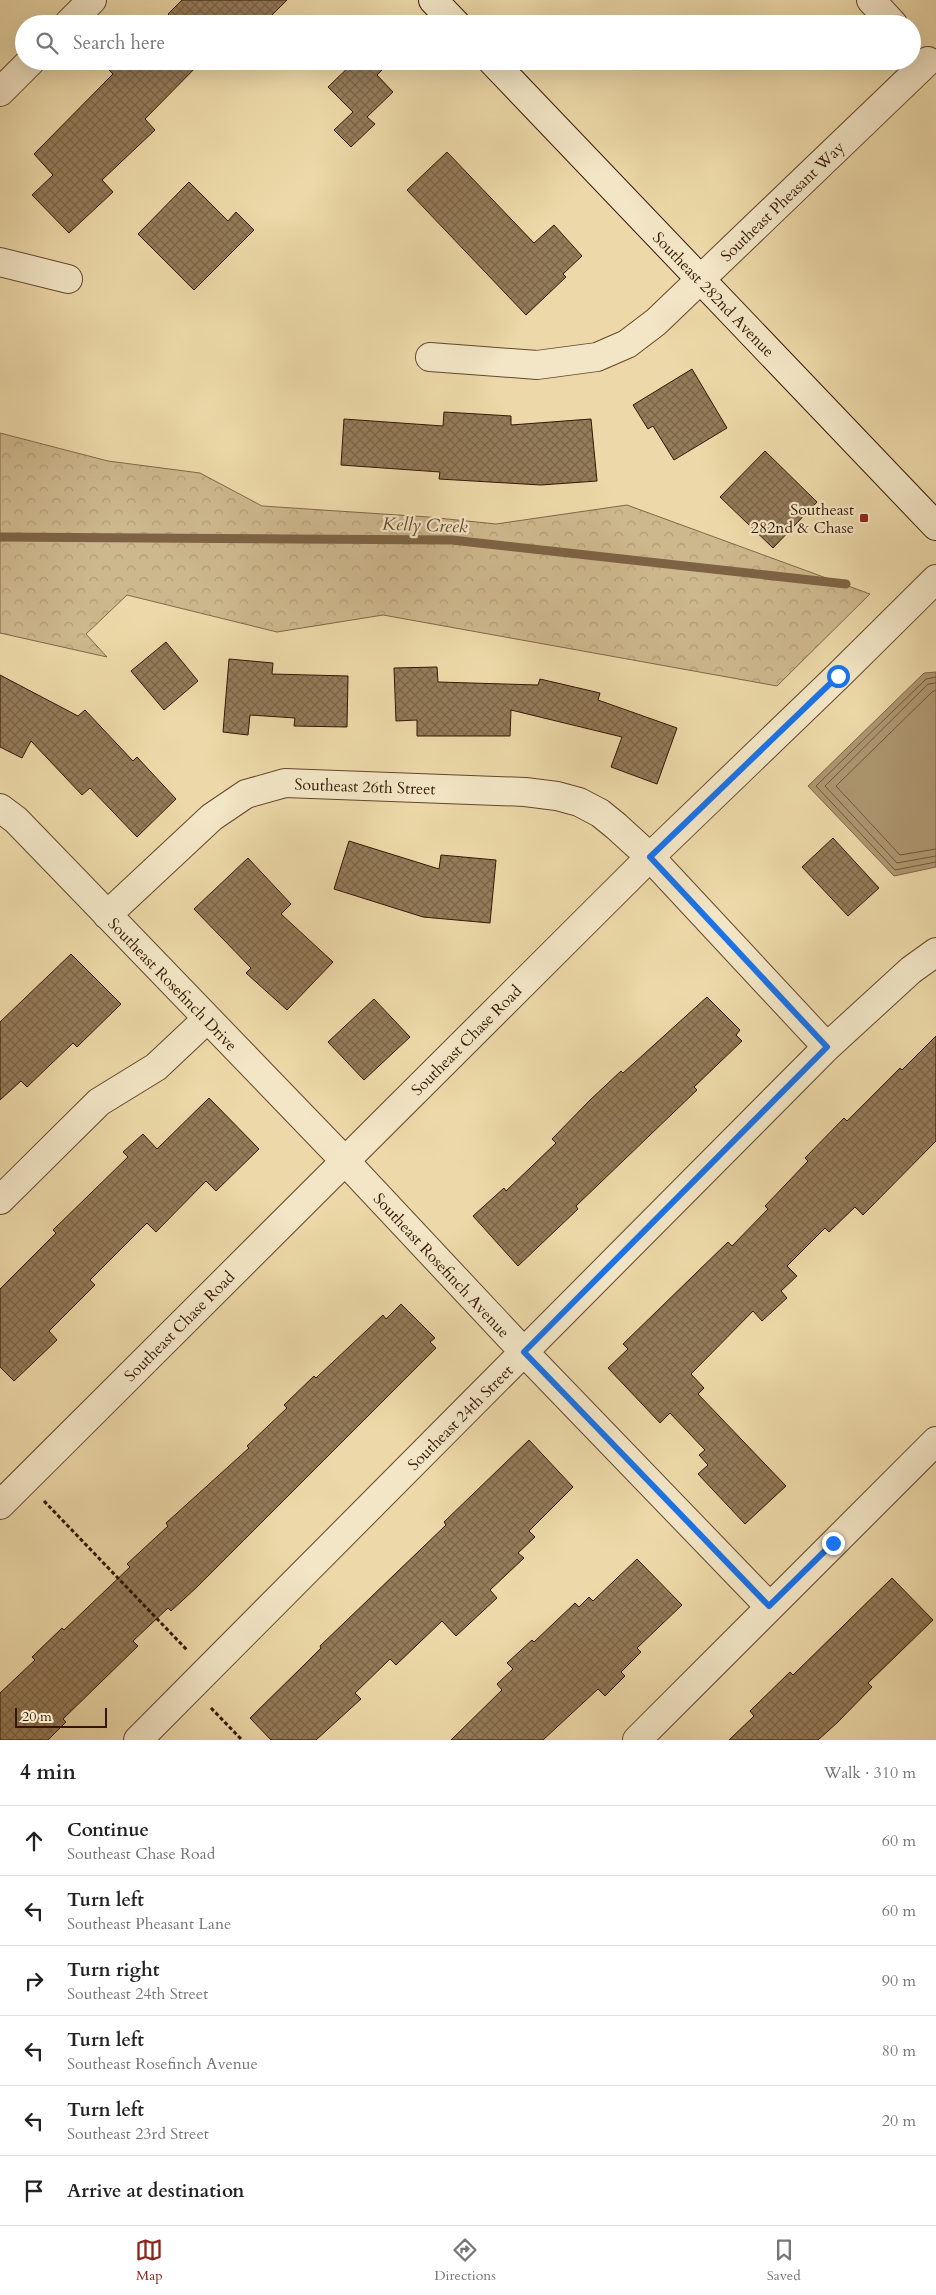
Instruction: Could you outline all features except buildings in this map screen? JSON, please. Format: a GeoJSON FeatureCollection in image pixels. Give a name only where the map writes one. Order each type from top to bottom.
{"type":"FeatureCollection","features":[{"type":"Feature","properties":{"kind":"street"},"geometry":{"type":"LineString","coordinates":[[77,15],[92,0]]}},
{"type":"Feature","properties":{"kind":"street"},"geometry":{"type":"LineString","coordinates":[[433,0],[447,15]]}},
{"type":"Feature","properties":{"kind":"street"},"geometry":{"type":"LineString","coordinates":[[871,0],[885,15]]}},
{"type":"Feature","properties":{"kind":"street"},"geometry":{"type":"LineString","coordinates":[[0,92],[22,70]]}},
{"type":"Feature","properties":{"kind":"street","name":"Southeast 282nd Avenue"},"geometry":{"type":"LineString","coordinates":[[501,70],[936,526]]}},
{"type":"Feature","properties":{"kind":"street","name":"Southeast Pheasant Way"},"geometry":{"type":"LineString","coordinates":[[430,357],[537,365],[597,357],[627,344],[701,280],[913,70]]}},
{"type":"Feature","properties":{"kind":"street"},"geometry":{"type":"LineString","coordinates":[[0,262],[68,279]]}},
{"type":"Feature","properties":{"kind":"street","name":"Southeast Chase Road"},"geometry":{"type":"LineString","coordinates":[[0,1505],[650,857],[936,579]]}},
{"type":"Feature","properties":{"kind":"street","name":"Southeast 26th Street"},"geometry":{"type":"LineString","coordinates":[[107,915],[212,817],[246,794],[285,783],[525,792],[557,796],[579,802],[600,813],[650,857],[827,1047]]}},
{"type":"Feature","properties":{"kind":"street","name":"Southeast Rosefinch Drive"},"geometry":{"type":"LineString","coordinates":[[0,808],[16,820],[345,1161]]}},
{"type":"Feature","properties":{"kind":"street","name":"Southeast 24th Street"},"geometry":{"type":"LineString","coordinates":[[138,1740],[827,1047],[911,970],[936,952]]}},
{"type":"Feature","properties":{"kind":"street"},"geometry":{"type":"LineString","coordinates":[[0,1200],[99,1102],[156,1067],[208,1019]]}},
{"type":"Feature","properties":{"kind":"street","name":"Southeast Rosefinch Avenue"},"geometry":{"type":"LineString","coordinates":[[345,1161],[524,1352],[769,1606]]}},
{"type":"Feature","properties":{"kind":"street"},"geometry":{"type":"LineString","coordinates":[[637,1740],[769,1606],[933,1449]]}},
{"type":"Feature","properties":{"kind":"path"},"geometry":{"type":"LineString","coordinates":[[25,1480],[199,1679],[242,1740]]}},
{"type":"Feature","properties":{"kind":"green space"},"geometry":{"type":"Polygon","coordinates":[[[0,433],[108,461],[200,473],[262,506],[428,517],[496,524],[627,505],[870,594],[777,686],[383,615],[277,632],[127,595],[86,634],[107,657],[0,633],[0,433]]]}},
{"type":"Feature","properties":{"kind":"water"},"geometry":{"type":"Polygon","coordinates":[[[936,672],[936,867],[894,876],[808,786],[924,673],[936,672]]]}},
{"type":"Feature","properties":{"kind":"waterway","name":"Kelly Creek"},"geometry":{"type":"LineString","coordinates":[[0,537],[452,540],[846,584]]}},
{"type":"Feature","properties":{"kind":"place","name":"Southeast 282nd & Chase"},"geometry":{"type":"Point","coordinates":[864,518]}},
{"type":"Feature","properties":{"kind":"route"},"geometry":{"type":"LineString","coordinates":[[833,1543],[769,1606],[524,1352],[827,1047],[650,857],[838,676]]}}]}
